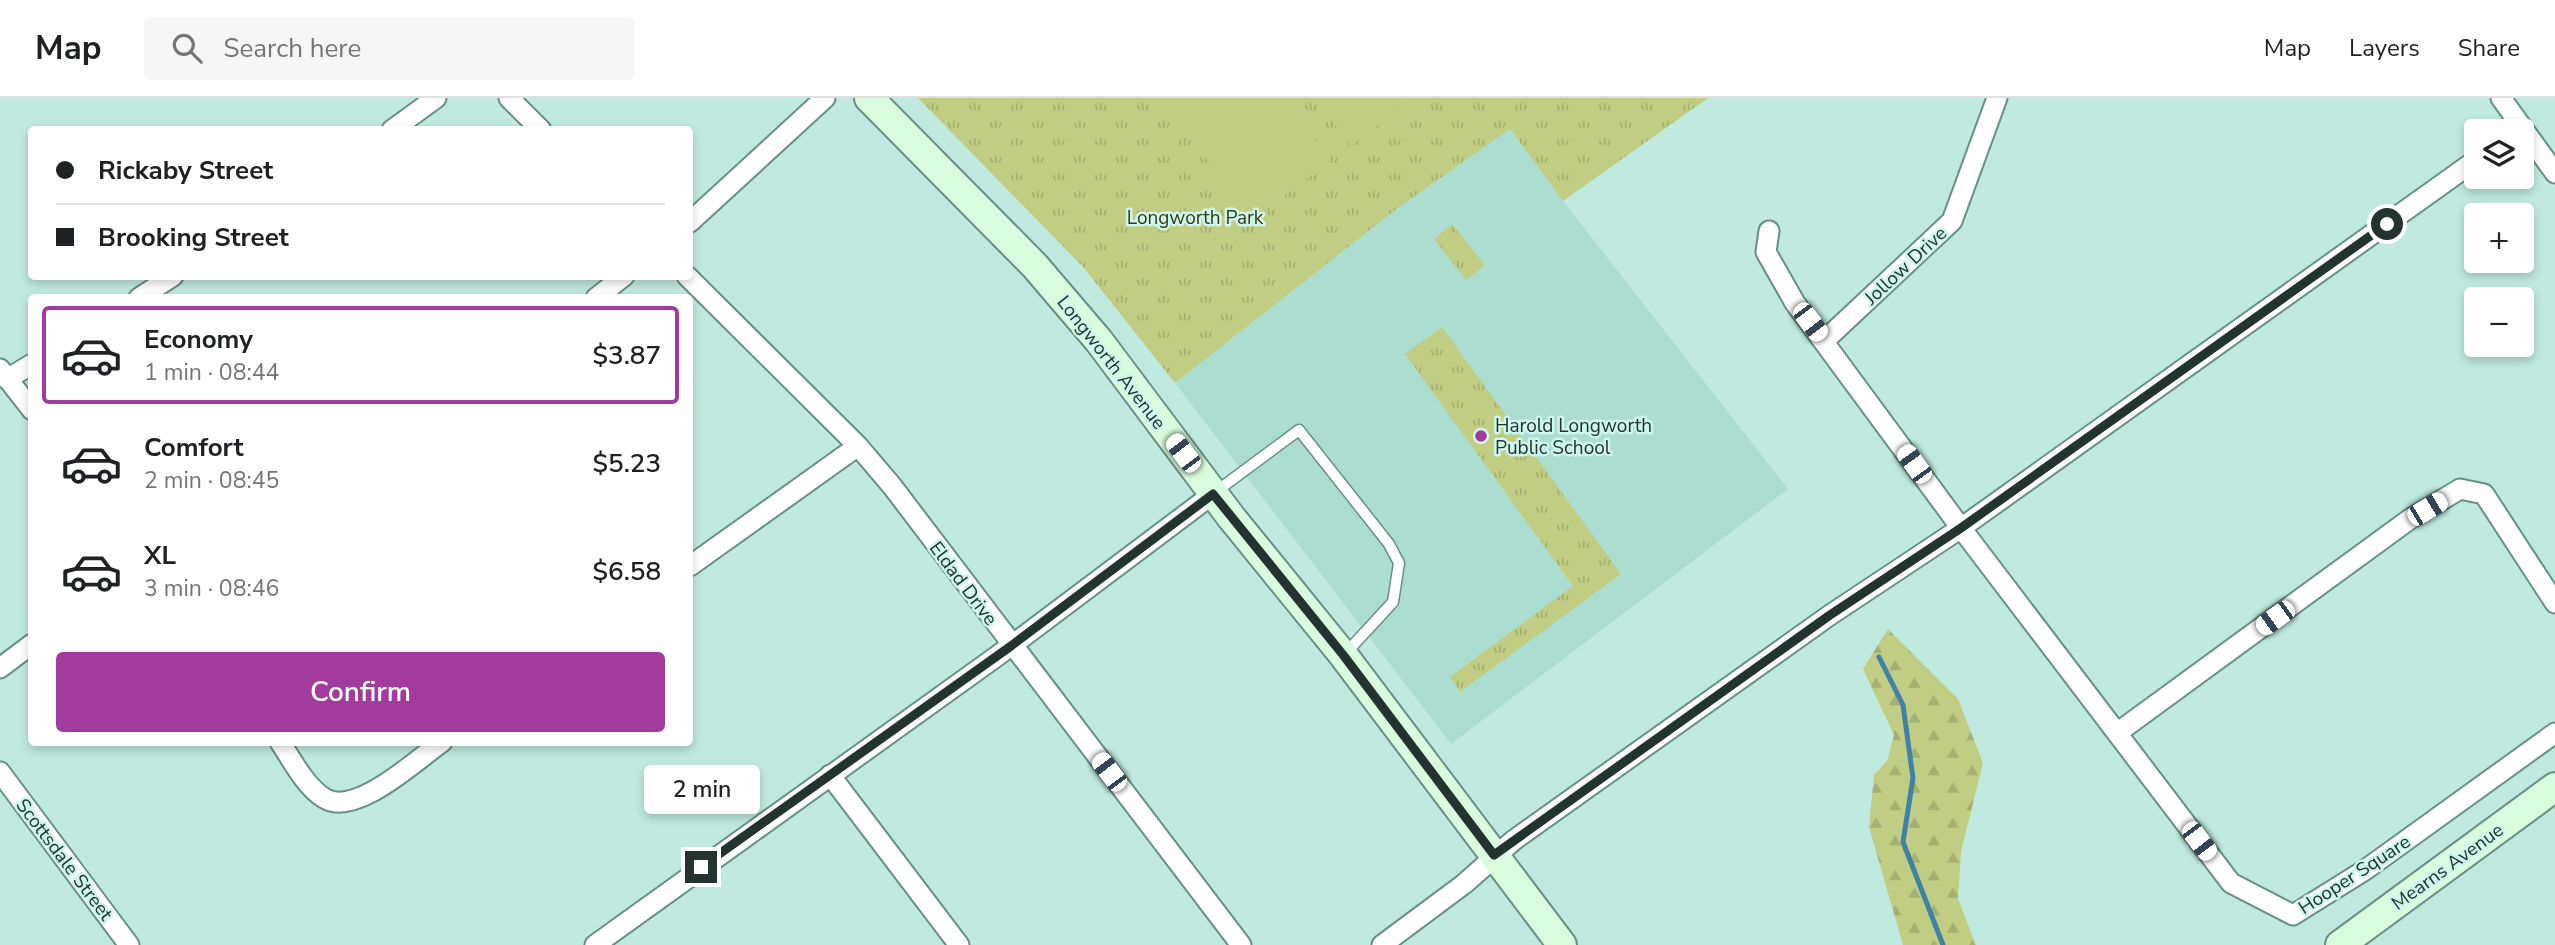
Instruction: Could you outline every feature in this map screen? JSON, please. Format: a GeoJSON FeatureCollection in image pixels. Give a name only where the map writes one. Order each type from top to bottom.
{"type":"FeatureCollection","features":[{"type":"Feature","properties":{"kind":"street"},"geometry":{"type":"LineString","coordinates":[[398,126],[436,98]]}},
{"type":"Feature","properties":{"kind":"street"},"geometry":{"type":"LineString","coordinates":[[509,98],[537,126]]}},
{"type":"Feature","properties":{"kind":"street"},"geometry":{"type":"LineString","coordinates":[[693,219],[825,98]]}},
{"type":"Feature","properties":{"kind":"street","name":"Longworth Avenue"},"geometry":{"type":"LineString","coordinates":[[869,98],[1035,266],[1099,341],[1213,494],[1344,656],[1562,945]]}},
{"type":"Feature","properties":{"kind":"street","name":"Jollow Drive"},"geometry":{"type":"LineString","coordinates":[[1824,341],[1952,221],[1997,98]]}},
{"type":"Feature","properties":{"kind":"street"},"geometry":{"type":"LineString","coordinates":[[2501,98],[2513,119]]}},
{"type":"Feature","properties":{"kind":"street"},"geometry":{"type":"LineString","coordinates":[[2534,147],[2555,173]]}},
{"type":"Feature","properties":{"kind":"street"},"geometry":{"type":"LineString","coordinates":[[1382,945],[1464,884],[1494,855],[1830,615],[1961,528],[2464,169]]}},
{"type":"Feature","properties":{"kind":"street","name":"Hooper Square"},"geometry":{"type":"LineString","coordinates":[[1769,231],[1766,252],[1795,303],[1961,528],[2231,883],[2293,915],[2365,870],[2555,733]]}},
{"type":"Feature","properties":{"kind":"street"},"geometry":{"type":"LineString","coordinates":[[145,294],[167,280]]}},
{"type":"Feature","properties":{"kind":"street"},"geometry":{"type":"LineString","coordinates":[[601,294],[619,280]]}},
{"type":"Feature","properties":{"kind":"street","name":"Eldad Drive"},"geometry":{"type":"LineString","coordinates":[[691,280],[858,446],[1241,945]]}},
{"type":"Feature","properties":{"kind":"street"},"geometry":{"type":"LineString","coordinates":[[28,365],[4,374],[28,405]]}},
{"type":"Feature","properties":{"kind":"street"},"geometry":{"type":"LineString","coordinates":[[693,564],[858,446]]}},
{"type":"Feature","properties":{"kind":"street"},"geometry":{"type":"LineString","coordinates":[[2117,733],[2410,519],[2460,489],[2484,494],[2555,603]]}},
{"type":"Feature","properties":{"kind":"street"},"geometry":{"type":"LineString","coordinates":[[595,945],[1011,646],[1213,494]]}},
{"type":"Feature","properties":{"kind":"street"},"geometry":{"type":"LineString","coordinates":[[0,668],[28,647]]}},
{"type":"Feature","properties":{"kind":"street"},"geometry":{"type":"LineString","coordinates":[[282,746],[321,797],[338,803],[370,793],[436,746]]}},
{"type":"Feature","properties":{"kind":"street","name":"Scottsdale Street"},"geometry":{"type":"LineString","coordinates":[[0,772],[129,945]]}},
{"type":"Feature","properties":{"kind":"street"},"geometry":{"type":"LineString","coordinates":[[830,775],[959,945]]}},
{"type":"Feature","properties":{"kind":"street","name":"Mearns Avenue"},"geometry":{"type":"LineString","coordinates":[[2340,945],[2555,787]]}},
{"type":"Feature","properties":{"kind":"lane"},"geometry":{"type":"LineString","coordinates":[[1213,494],[1299,430],[1388,544],[1399,563],[1393,602],[1344,656]]}},
{"type":"Feature","properties":{"kind":"shaded area","name":"Harold Longworth Public School"},"geometry":{"type":"Polygon","coordinates":[[[1510,129],[1788,489],[1451,744],[1175,383],[1398,208],[1510,129]]]}},
{"type":"Feature","properties":{"kind":"green space","name":"Longworth Park"},"geometry":{"type":"Polygon","coordinates":[[[918,98],[1708,98],[1563,201],[1510,129],[1398,208],[1175,383],[1084,268],[918,98]]]}},
{"type":"Feature","properties":{"kind":"green space"},"geometry":{"type":"Polygon","coordinates":[[[1161,98],[1283,98],[1330,161],[1252,220],[1161,98]]]}},
{"type":"Feature","properties":{"kind":"green space"},"geometry":{"type":"Polygon","coordinates":[[[1315,98],[1414,98],[1351,146],[1315,98]]]}},
{"type":"Feature","properties":{"kind":"green space"},"geometry":{"type":"Polygon","coordinates":[[[1452,224],[1485,265],[1466,280],[1434,239],[1452,224]]]}},
{"type":"Feature","properties":{"kind":"green space"},"geometry":{"type":"Polygon","coordinates":[[[1442,327],[1621,574],[1460,692],[1450,677],[1573,586],[1405,354],[1442,327]]]}},
{"type":"Feature","properties":{"kind":"green space"},"geometry":{"type":"Polygon","coordinates":[[[1888,629],[1958,699],[1983,763],[1961,852],[1958,899],[1976,945],[1903,945],[1869,827],[1874,775],[1887,761],[1894,735],[1863,669],[1888,629]]]}},
{"type":"Feature","properties":{"kind":"waterway"},"geometry":{"type":"LineString","coordinates":[[1879,657],[1903,705],[1913,778],[1903,842],[1943,945]]}},
{"type":"Feature","properties":{"kind":"place","name":"Harold Longworth Public School"},"geometry":{"type":"Point","coordinates":[1481,436]}},
{"type":"Feature","properties":{"kind":"route"},"geometry":{"type":"LineString","coordinates":[[701,867],[1011,646],[1213,494],[1344,656],[1494,855],[1830,615],[1961,528],[2387,224]]}}]}
